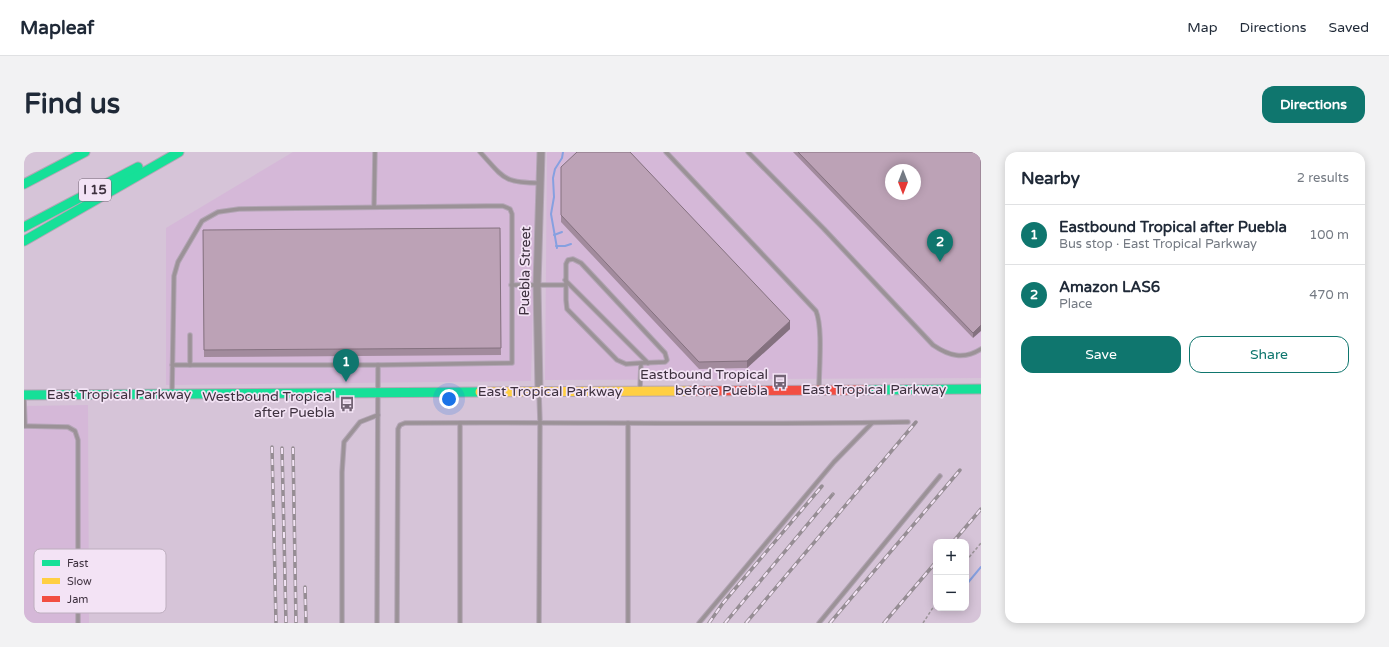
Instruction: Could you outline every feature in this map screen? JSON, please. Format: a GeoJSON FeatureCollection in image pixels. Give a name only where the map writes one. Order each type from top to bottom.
{"type":"FeatureCollection","features":[{"type":"Feature","properties":{"kind":"main road"},"geometry":{"type":"LineString","coordinates":[[24,184],[85,152]]}},
{"type":"Feature","properties":{"kind":"main road","name":"I 15"},"geometry":{"type":"LineString","coordinates":[[24,227],[165,152]]}},
{"type":"Feature","properties":{"kind":"main road"},"geometry":{"type":"LineString","coordinates":[[24,241],[179,152]]}},
{"type":"Feature","properties":{"kind":"main road","name":"East Tropical Parkway"},"geometry":{"type":"LineString","coordinates":[[24,395],[981,389]]}},
{"type":"Feature","properties":{"kind":"street","name":"Puebla Street"},"geometry":{"type":"LineString","coordinates":[[539,391],[537,285],[541,152]]}},
{"type":"Feature","properties":{"kind":"lane"},"geometry":{"type":"LineString","coordinates":[[374,207],[375,152]]}},
{"type":"Feature","properties":{"kind":"lane"},"geometry":{"type":"LineString","coordinates":[[480,152],[502,176],[511,181],[522,183],[540,183]]}},
{"type":"Feature","properties":{"kind":"lane"},"geometry":{"type":"LineString","coordinates":[[666,152],[816,311],[820,329],[819,390]]}},
{"type":"Feature","properties":{"kind":"lane"},"geometry":{"type":"LineString","coordinates":[[748,152],[824,229],[940,351],[951,355],[962,356],[973,354],[981,349]]}},
{"type":"Feature","properties":{"kind":"lane"},"geometry":{"type":"LineString","coordinates":[[172,365],[378,365],[512,363],[512,214],[510,209],[503,206],[374,207],[239,209],[218,212],[202,221],[178,262],[174,276],[172,365],[172,394]]}},
{"type":"Feature","properties":{"kind":"lane"},"geometry":{"type":"LineString","coordinates":[[573,259],[582,263],[666,352],[667,360],[665,362],[626,364],[617,360],[567,309],[565,280],[566,264],[568,260],[573,259]]}},
{"type":"Feature","properties":{"kind":"lane"},"geometry":{"type":"LineString","coordinates":[[565,280],[648,363]]}},
{"type":"Feature","properties":{"kind":"lane"},"geometry":{"type":"LineString","coordinates":[[511,285],[565,285]]}},
{"type":"Feature","properties":{"kind":"lane"},"geometry":{"type":"LineString","coordinates":[[190,335],[190,365]]}},
{"type":"Feature","properties":{"kind":"lane"},"geometry":{"type":"LineString","coordinates":[[640,390],[641,363]]}},
{"type":"Feature","properties":{"kind":"lane"},"geometry":{"type":"LineString","coordinates":[[377,623],[378,365]]}},
{"type":"Feature","properties":{"kind":"lane"},"geometry":{"type":"LineString","coordinates":[[539,391],[539,623]]}},
{"type":"Feature","properties":{"kind":"lane"},"geometry":{"type":"LineString","coordinates":[[24,395],[24,426],[68,427],[75,431],[78,440],[78,549]]}},
{"type":"Feature","properties":{"kind":"lane"},"geometry":{"type":"LineString","coordinates":[[342,623],[342,472],[344,442],[360,422],[378,415]]}},
{"type":"Feature","properties":{"kind":"lane"},"geometry":{"type":"LineString","coordinates":[[397,623],[398,429],[400,425],[405,423],[908,422]]}},
{"type":"Feature","properties":{"kind":"lane"},"geometry":{"type":"LineString","coordinates":[[460,423],[460,623]]}},
{"type":"Feature","properties":{"kind":"lane"},"geometry":{"type":"LineString","coordinates":[[628,423],[628,623]]}},
{"type":"Feature","properties":{"kind":"lane"},"geometry":{"type":"LineString","coordinates":[[699,623],[834,462],[872,423]]}},
{"type":"Feature","properties":{"kind":"lane"},"geometry":{"type":"LineString","coordinates":[[819,623],[940,476]]}},
{"type":"Feature","properties":{"kind":"path"},"geometry":{"type":"LineString","coordinates":[[969,557],[981,543]]}},
{"type":"Feature","properties":{"kind":"path"},"geometry":{"type":"LineString","coordinates":[[923,623],[933,608]]}},
{"type":"Feature","properties":{"kind":"shaded area"},"geometry":{"type":"Polygon","coordinates":[[[293,152],[537,152],[531,381],[166,385],[166,228],[293,152]]]}},
{"type":"Feature","properties":{"kind":"shaded area"},"geometry":{"type":"Polygon","coordinates":[[[547,152],[981,152],[981,378],[545,380],[547,152]]]}},
{"type":"Feature","properties":{"kind":"shaded area"},"geometry":{"type":"Polygon","coordinates":[[[88,405],[89,549],[34,549],[34,613],[89,613],[89,623],[24,623],[24,406],[88,405]]]}},
{"type":"Feature","properties":{"kind":"building"},"geometry":{"type":"Polygon","coordinates":[[[577,152],[630,152],[790,321],[747,361],[699,362],[561,215],[561,167],[577,152]]]}},
{"type":"Feature","properties":{"kind":"building"},"geometry":{"type":"Polygon","coordinates":[[[798,152],[981,152],[981,325],[973,333],[798,152]]]}},
{"type":"Feature","properties":{"kind":"building"},"geometry":{"type":"Polygon","coordinates":[[[500,228],[501,348],[204,350],[203,230],[500,228]]]}},
{"type":"Feature","properties":{"kind":"waterway"},"geometry":{"type":"LineString","coordinates":[[557,248],[551,214],[554,197],[553,178],[555,169],[562,158],[563,152]]}},
{"type":"Feature","properties":{"kind":"waterway"},"geometry":{"type":"LineString","coordinates":[[554,235],[562,232]]}},
{"type":"Feature","properties":{"kind":"waterway"},"geometry":{"type":"LineString","coordinates":[[556,246],[571,244]]}},
{"type":"Feature","properties":{"kind":"waterway"},"geometry":{"type":"LineString","coordinates":[[969,581],[981,567]]}},
{"type":"Feature","properties":{"kind":"railway"},"geometry":{"type":"LineString","coordinates":[[746,623],[916,422]]}},
{"type":"Feature","properties":{"kind":"railway"},"geometry":{"type":"LineString","coordinates":[[272,447],[276,623]]}},
{"type":"Feature","properties":{"kind":"railway"},"geometry":{"type":"LineString","coordinates":[[282,448],[286,623]]}},
{"type":"Feature","properties":{"kind":"railway"},"geometry":{"type":"LineString","coordinates":[[293,448],[296,623]]}},
{"type":"Feature","properties":{"kind":"railway"},"geometry":{"type":"LineString","coordinates":[[830,623],[960,470]]}},
{"type":"Feature","properties":{"kind":"railway"},"geometry":{"type":"LineString","coordinates":[[709,623],[723,603],[822,486]]}},
{"type":"Feature","properties":{"kind":"railway"},"geometry":{"type":"LineString","coordinates":[[725,623],[833,494]]}},
{"type":"Feature","properties":{"kind":"railway"},"geometry":{"type":"LineString","coordinates":[[956,539],[981,509]]}},
{"type":"Feature","properties":{"kind":"railway"},"geometry":{"type":"LineString","coordinates":[[884,623],[933,566]]}},
{"type":"Feature","properties":{"kind":"railway"},"geometry":{"type":"LineString","coordinates":[[305,587],[306,623]]}},
{"type":"Feature","properties":{"kind":"traffic: fast"},"geometry":{"type":"LineString","coordinates":[[24,184],[85,152]]}},
{"type":"Feature","properties":{"kind":"traffic: fast"},"geometry":{"type":"LineString","coordinates":[[24,241],[179,152]]}},
{"type":"Feature","properties":{"kind":"traffic: fast"},"geometry":{"type":"LineString","coordinates":[[24,227],[138,167]]}},
{"type":"Feature","properties":{"kind":"traffic: fast"},"geometry":{"type":"LineString","coordinates":[[865,390],[981,389]]}},
{"type":"Feature","properties":{"kind":"traffic: fast"},"geometry":{"type":"LineString","coordinates":[[24,395],[480,392]]}},
{"type":"Feature","properties":{"kind":"traffic: slow"},"geometry":{"type":"LineString","coordinates":[[480,392],[690,391]]}},
{"type":"Feature","properties":{"kind":"traffic: jam"},"geometry":{"type":"LineString","coordinates":[[690,391],[865,390]]}},
{"type":"Feature","properties":{"kind":"place","name":"Amazon LAS6"},"geometry":{"type":"Point","coordinates":[940,262]}},
{"type":"Feature","properties":{"kind":"place","name":"Eastbound Tropical after Puebla"},"geometry":{"type":"Point","coordinates":[346,382]}},
{"type":"Feature","properties":{"kind":"place","name":"Eastbound Tropical before Puebla"},"geometry":{"type":"Point","coordinates":[780,382]}},
{"type":"Feature","properties":{"kind":"place","name":"Westbound Tropical after Puebla"},"geometry":{"type":"Point","coordinates":[347,404]}}]}
